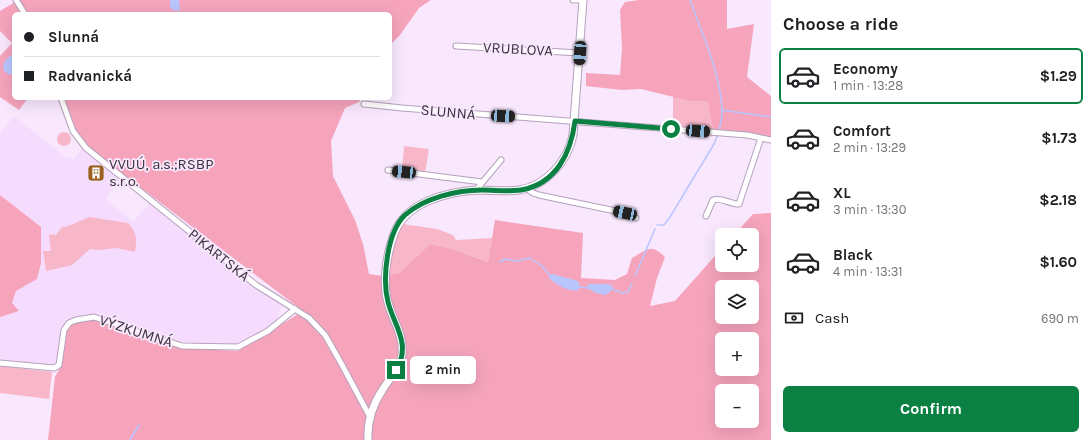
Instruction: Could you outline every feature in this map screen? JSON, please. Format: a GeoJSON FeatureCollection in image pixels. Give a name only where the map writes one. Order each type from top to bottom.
{"type":"FeatureCollection","features":[{"type":"Feature","properties":{"kind":"street"},"geometry":{"type":"LineString","coordinates":[[16,0],[24,12]]}},
{"type":"Feature","properties":{"kind":"street"},"geometry":{"type":"LineString","coordinates":[[368,440],[370,417],[376,400],[398,367],[402,355],[400,332],[389,305],[386,286],[388,259],[396,227],[407,213],[425,203],[452,194],[476,190],[511,191],[527,189],[546,178],[557,168],[564,159],[572,139],[575,121],[583,0],[573,0]]}},
{"type":"Feature","properties":{"kind":"street","name":"VRUBLOVA"},"geometry":{"type":"LineString","coordinates":[[456,46],[580,53]]}},
{"type":"Feature","properties":{"kind":"street","name":"PIKARTSKÁ"},"geometry":{"type":"LineString","coordinates":[[62,100],[73,131],[86,148],[246,277],[309,318],[324,335],[370,417]]}},
{"type":"Feature","properties":{"kind":"street","name":"SLUNNÁ"},"geometry":{"type":"LineString","coordinates":[[364,104],[747,135],[771,140]]}},
{"type":"Feature","properties":{"kind":"street"},"geometry":{"type":"LineString","coordinates":[[706,216],[713,200],[716,199],[739,204],[761,138]]}},
{"type":"Feature","properties":{"kind":"street"},"geometry":{"type":"LineString","coordinates":[[476,190],[500,160]]}},
{"type":"Feature","properties":{"kind":"street"},"geometry":{"type":"LineString","coordinates":[[388,170],[482,182]]}},
{"type":"Feature","properties":{"kind":"street"},"geometry":{"type":"LineString","coordinates":[[527,189],[535,194],[625,213],[636,218]]}},
{"type":"Feature","properties":{"kind":"street","name":"VÝZKUMNÁ"},"geometry":{"type":"LineString","coordinates":[[0,363],[54,368],[59,365],[65,328],[69,323],[76,320],[94,317],[182,346],[238,347],[268,331],[295,309]]}},
{"type":"Feature","properties":{"kind":"shaded area"},"geometry":{"type":"Polygon","coordinates":[[[18,0],[431,0],[419,8],[400,35],[392,43],[392,12],[27,12],[18,0]]]}},
{"type":"Feature","properties":{"kind":"shaded area"},"geometry":{"type":"Polygon","coordinates":[[[639,0],[727,0],[727,29],[754,24],[747,77],[771,96],[771,138],[713,130],[708,102],[690,101],[641,89],[622,90],[586,86],[586,73],[620,75],[622,48],[620,10],[625,2],[639,0]]]}},
{"type":"Feature","properties":{"kind":"shaded area"},"geometry":{"type":"Polygon","coordinates":[[[15,2],[21,12],[12,12],[12,43],[0,31],[0,11],[15,2]]]}},
{"type":"Feature","properties":{"kind":"shaded area"},"geometry":{"type":"Polygon","coordinates":[[[12,43],[12,100],[26,100],[19,110],[0,97],[0,56],[12,43]]]}},
{"type":"Feature","properties":{"kind":"shaded area"},"geometry":{"type":"Polygon","coordinates":[[[673,96],[690,101],[709,102],[713,130],[673,126],[673,96]]]}},
{"type":"Feature","properties":{"kind":"shaded area"},"geometry":{"type":"Polygon","coordinates":[[[64,100],[360,100],[359,102],[345,108],[331,141],[333,176],[355,220],[363,244],[369,274],[383,276],[399,273],[430,244],[449,248],[488,262],[495,220],[583,233],[581,278],[615,280],[627,274],[632,258],[649,249],[656,250],[665,257],[657,278],[650,306],[675,301],[715,256],[715,272],[759,272],[759,228],[740,228],[753,214],[771,213],[771,440],[48,440],[55,377],[61,366],[66,333],[69,326],[76,322],[93,319],[181,348],[238,351],[303,311],[90,149],[77,131],[64,100]]]}},
{"type":"Feature","properties":{"kind":"shaded area"},"geometry":{"type":"Polygon","coordinates":[[[14,116],[66,158],[73,159],[82,148],[120,179],[107,196],[107,200],[133,222],[150,203],[249,284],[282,304],[277,321],[274,325],[238,345],[228,347],[184,343],[100,317],[66,323],[61,333],[57,364],[53,366],[0,360],[0,133],[14,116]]]}},
{"type":"Feature","properties":{"kind":"shaded area"},"geometry":{"type":"Polygon","coordinates":[[[64,132],[69,134],[71,139],[69,144],[64,146],[59,144],[57,139],[59,134],[64,132]]]}},
{"type":"Feature","properties":{"kind":"shaded area"},"geometry":{"type":"Polygon","coordinates":[[[404,146],[429,149],[425,173],[402,169],[404,146]]]}},
{"type":"Feature","properties":{"kind":"shaded area"},"geometry":{"type":"Polygon","coordinates":[[[0,195],[41,227],[41,263],[37,279],[16,291],[12,303],[19,311],[0,317],[0,195]]]}},
{"type":"Feature","properties":{"kind":"shaded area"},"geometry":{"type":"Polygon","coordinates":[[[90,217],[128,223],[136,236],[135,252],[117,248],[100,250],[90,249],[72,265],[46,271],[43,251],[51,251],[49,234],[56,235],[62,227],[90,217]]]}},
{"type":"Feature","properties":{"kind":"shaded area"},"geometry":{"type":"Polygon","coordinates":[[[403,224],[437,229],[453,235],[456,240],[492,238],[488,262],[449,248],[430,244],[399,273],[389,275],[395,240],[403,224]]]}},
{"type":"Feature","properties":{"kind":"shaded area"},"geometry":{"type":"Polygon","coordinates":[[[0,366],[52,372],[49,399],[0,393],[0,366]]]}},
{"type":"Feature","properties":{"kind":"water"},"geometry":{"type":"Polygon","coordinates":[[[170,0],[179,0],[180,11],[172,10],[170,0]]]}},
{"type":"Feature","properties":{"kind":"water"},"geometry":{"type":"Polygon","coordinates":[[[12,55],[12,74],[10,75],[4,71],[3,68],[6,60],[12,55]]]}},
{"type":"Feature","properties":{"kind":"water"},"geometry":{"type":"Polygon","coordinates":[[[552,274],[578,281],[580,287],[578,290],[574,291],[563,287],[549,278],[549,275],[552,274]]]}},
{"type":"Feature","properties":{"kind":"water"},"geometry":{"type":"Polygon","coordinates":[[[588,284],[608,284],[613,286],[610,292],[605,295],[596,293],[587,288],[588,284]]]}},
{"type":"Feature","properties":{"kind":"waterway"},"geometry":{"type":"LineString","coordinates":[[690,0],[706,42],[719,87],[722,115],[719,131]]}},
{"type":"Feature","properties":{"kind":"waterway"},"geometry":{"type":"LineString","coordinates":[[721,110],[771,117]]}},
{"type":"Feature","properties":{"kind":"waterway"},"geometry":{"type":"LineString","coordinates":[[657,225],[664,225],[670,217],[714,144],[718,134]]}},
{"type":"Feature","properties":{"kind":"waterway"},"geometry":{"type":"LineString","coordinates":[[635,276],[655,229]]}},
{"type":"Feature","properties":{"kind":"waterway"},"geometry":{"type":"LineString","coordinates":[[500,262],[505,259],[517,261],[530,258],[542,266],[550,276]]}},
{"type":"Feature","properties":{"kind":"waterway"},"geometry":{"type":"LineString","coordinates":[[612,289],[623,293],[628,292],[632,283]]}},
{"type":"Feature","properties":{"kind":"waterway"},"geometry":{"type":"LineString","coordinates":[[580,287],[588,288]]}},
{"type":"Feature","properties":{"kind":"waterway"},"geometry":{"type":"LineString","coordinates":[[130,440],[139,425]]}},
{"type":"Feature","properties":{"kind":"place","name":"VVUÚ, a.s.;RSBP s.r.o."},"geometry":{"type":"Point","coordinates":[96,173]}},
{"type":"Feature","properties":{"kind":"route"},"geometry":{"type":"LineString","coordinates":[[396,370],[401,359],[402,342],[399,329],[391,312],[388,301],[386,274],[393,235],[396,227],[407,213],[425,203],[452,194],[479,190],[519,190],[527,189],[537,184],[552,173],[564,159],[572,139],[575,121],[671,129]]}}]}
